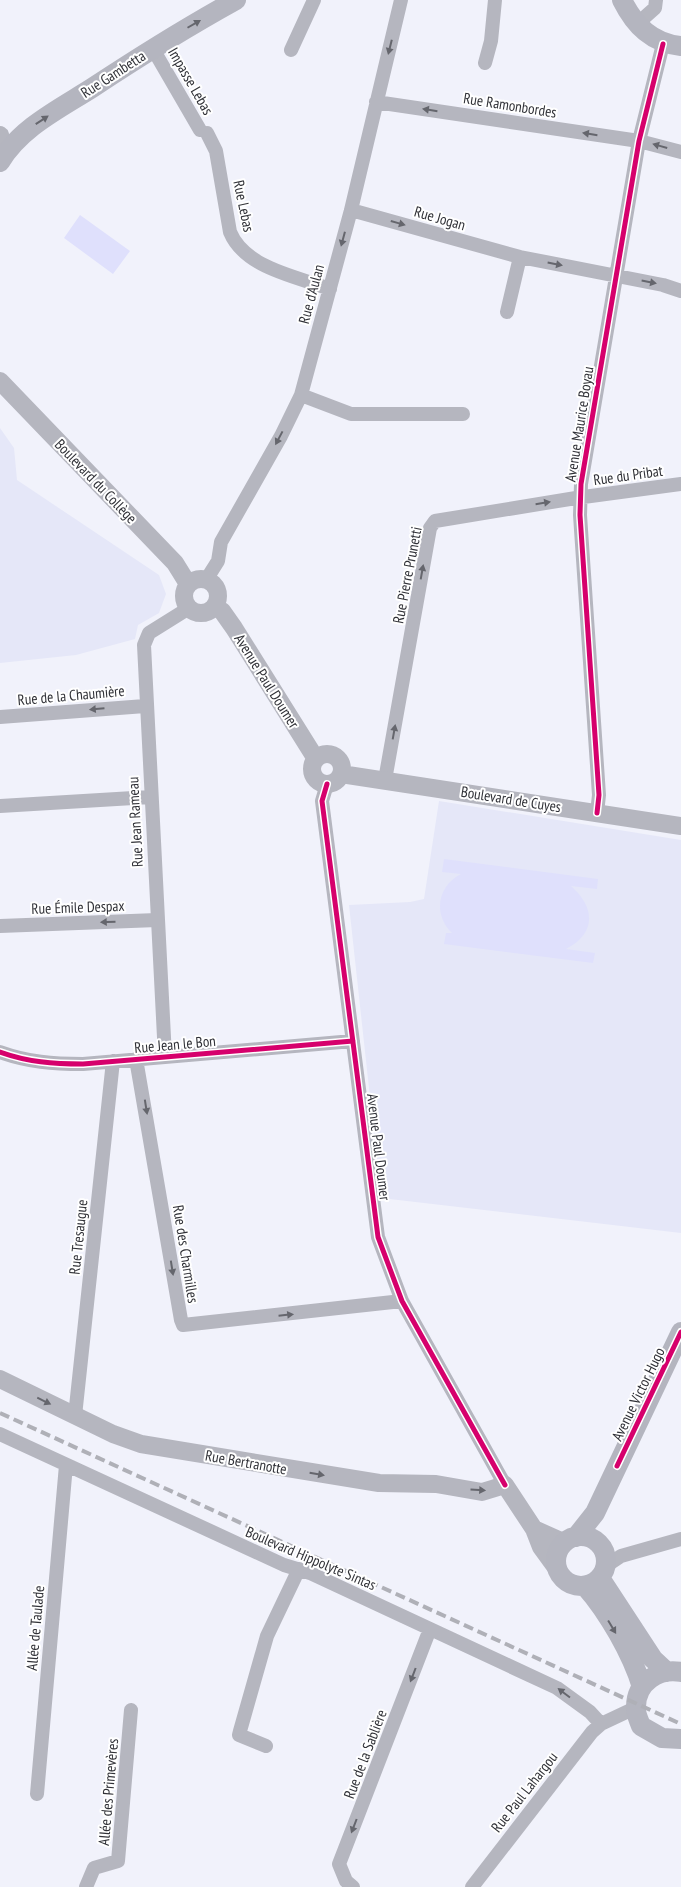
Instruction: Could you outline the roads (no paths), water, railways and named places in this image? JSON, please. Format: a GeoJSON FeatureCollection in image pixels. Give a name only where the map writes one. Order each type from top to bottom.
{"type":"FeatureCollection","features":[{"type":"Feature","properties":{"kind":"main road","name":"Rue Gambetta"},"geometry":{"type":"LineString","coordinates":[[2,150],[28,129],[153,49],[216,5],[236,0]]}},
{"type":"Feature","properties":{"kind":"main road"},"geometry":{"type":"LineString","coordinates":[[622,0],[637,24],[672,45]]}},
{"type":"Feature","properties":{"kind":"main road","name":"Avenue Victor Hugo"},"geometry":{"type":"LineString","coordinates":[[569,1539],[595,1513],[681,1332]]}},
{"type":"Feature","properties":{"kind":"main road"},"geometry":{"type":"LineString","coordinates":[[595,1513],[603,1564],[594,1596],[633,1661],[642,1687],[638,1717],[662,1738],[678,1743]]}},
{"type":"Feature","properties":{"kind":"main road"},"geometry":{"type":"LineString","coordinates":[[603,1564],[568,1583],[557,1569],[557,1551],[569,1539],[586,1536],[603,1564],[653,1659],[674,1672]]}},
{"type":"Feature","properties":{"kind":"main road"},"geometry":{"type":"LineString","coordinates":[[642,1687],[654,1676],[674,1672]]}},
{"type":"Feature","properties":{"kind":"street"},"geometry":{"type":"LineString","coordinates":[[291,50],[314,0]]}},
{"type":"Feature","properties":{"kind":"street","name":"Rue d'Aulan"},"geometry":{"type":"LineString","coordinates":[[206,580],[218,561],[225,534],[281,436],[300,395],[351,210],[401,0]]}},
{"type":"Feature","properties":{"kind":"street"},"geometry":{"type":"LineString","coordinates":[[485,63],[491,41],[495,0]]}},
{"type":"Feature","properties":{"kind":"street"},"geometry":{"type":"LineString","coordinates":[[637,24],[655,8],[656,0]]}},
{"type":"Feature","properties":{"kind":"street","name":"Avenue Maurice Boyau"},"geometry":{"type":"LineString","coordinates":[[597,813],[599,795],[580,498],[639,141],[672,45]]}},
{"type":"Feature","properties":{"kind":"street","name":"Impasse Lebas"},"geometry":{"type":"LineString","coordinates":[[153,49],[204,131]]}},
{"type":"Feature","properties":{"kind":"street","name":"Rue Ramonbordes"},"geometry":{"type":"LineString","coordinates":[[376,102],[639,141],[681,152]]}},
{"type":"Feature","properties":{"kind":"street","name":"Rue Lebas"},"geometry":{"type":"LineString","coordinates":[[204,131],[216,150],[230,232],[234,242],[244,253],[260,264],[330,288]]}},
{"type":"Feature","properties":{"kind":"street","name":"Rue Jogan"},"geometry":{"type":"LineString","coordinates":[[351,210],[520,257],[663,285],[681,292]]}},
{"type":"Feature","properties":{"kind":"street"},"geometry":{"type":"LineString","coordinates":[[507,312],[520,257]]}},
{"type":"Feature","properties":{"kind":"street","name":"Boulevard du Collège"},"geometry":{"type":"LineString","coordinates":[[0,380],[176,563],[188,584]]}},
{"type":"Feature","properties":{"kind":"street"},"geometry":{"type":"LineString","coordinates":[[300,395],[351,414],[462,414]]}},
{"type":"Feature","properties":{"kind":"street","name":"Rue du Pribat"},"geometry":{"type":"LineString","coordinates":[[580,498],[681,484]]}},
{"type":"Feature","properties":{"kind":"street","name":"Rue Pierre Prunetti"},"geometry":{"type":"LineString","coordinates":[[385,780],[432,524],[440,520],[580,498]]}},
{"type":"Feature","properties":{"kind":"street"},"geometry":{"type":"LineString","coordinates":[[196,579],[206,580],[215,586],[218,591],[217,602],[214,607],[204,613],[189,608],[184,594],[188,584],[196,579]]}},
{"type":"Feature","properties":{"kind":"street","name":"Avenue Paul Doumer"},"geometry":{"type":"LineString","coordinates":[[214,607],[222,611],[234,628],[316,759]]}},
{"type":"Feature","properties":{"kind":"street","name":"Rue Jean Rameau"},"geometry":{"type":"LineString","coordinates":[[165,1057],[145,706],[144,645],[149,633],[189,608]]}},
{"type":"Feature","properties":{"kind":"street","name":"Rue de la Chaumière"},"geometry":{"type":"LineString","coordinates":[[0,717],[145,706]]}},
{"type":"Feature","properties":{"kind":"street"},"geometry":{"type":"LineString","coordinates":[[324,754],[334,756],[341,764],[334,779],[318,781],[312,773],[316,759],[324,754]]}},
{"type":"Feature","properties":{"kind":"street","name":"Boulevard de Cuyes"},"geometry":{"type":"LineString","coordinates":[[334,779],[385,780],[681,826]]}},
{"type":"Feature","properties":{"kind":"street","name":"Avenue Paul Doumer"},"geometry":{"type":"LineString","coordinates":[[334,779],[322,802],[378,1237],[402,1301],[505,1485],[534,1529],[541,1547],[557,1569]]}},
{"type":"Feature","properties":{"kind":"street"},"geometry":{"type":"LineString","coordinates":[[0,806],[150,797]]}},
{"type":"Feature","properties":{"kind":"street","name":"Rue Émile Despax"},"geometry":{"type":"LineString","coordinates":[[0,926],[157,920]]}},
{"type":"Feature","properties":{"kind":"street","name":"Rue Jean le Bon"},"geometry":{"type":"LineString","coordinates":[[0,1052],[26,1061],[50,1064],[165,1057],[353,1041]]}},
{"type":"Feature","properties":{"kind":"street","name":"Rue des Charmilles"},"geometry":{"type":"LineString","coordinates":[[136,1059],[183,1325],[402,1301]]}},
{"type":"Feature","properties":{"kind":"street","name":"Rue Tresaugue"},"geometry":{"type":"LineString","coordinates":[[74,1416],[112,1061]]}},
{"type":"Feature","properties":{"kind":"street","name":"Rue Bertranotte"},"geometry":{"type":"LineString","coordinates":[[0,1379],[74,1416],[128,1441],[140,1444],[379,1483],[436,1484],[482,1492],[505,1485]]}},
{"type":"Feature","properties":{"kind":"street","name":"Boulevard Hippolyte Sintas"},"geometry":{"type":"LineString","coordinates":[[0,1434],[284,1566],[310,1573],[557,1688],[603,1723]]}},
{"type":"Feature","properties":{"kind":"street","name":"Allée de Taulade"},"geometry":{"type":"LineString","coordinates":[[37,1794],[66,1465]]}},
{"type":"Feature","properties":{"kind":"street"},"geometry":{"type":"LineString","coordinates":[[534,1529],[569,1539]]}},
{"type":"Feature","properties":{"kind":"street"},"geometry":{"type":"LineString","coordinates":[[603,1564],[681,1539]]}},
{"type":"Feature","properties":{"kind":"street"},"geometry":{"type":"LineString","coordinates":[[266,1746],[239,1735],[267,1636],[298,1569]]}},
{"type":"Feature","properties":{"kind":"street","name":"Rue de la Sablière"},"geometry":{"type":"LineString","coordinates":[[353,1887],[346,1881],[339,1864],[430,1629]]}},
{"type":"Feature","properties":{"kind":"street","name":"Allée des Primevères"},"geometry":{"type":"LineString","coordinates":[[86,1887],[94,1868],[118,1861],[131,1710]]}},
{"type":"Feature","properties":{"kind":"street"},"geometry":{"type":"LineString","coordinates":[[603,1723],[638,1717]]}},
{"type":"Feature","properties":{"kind":"street","name":"Rue Paul Lahargou"},"geometry":{"type":"LineString","coordinates":[[472,1887],[584,1742],[603,1723],[638,1717]]}},
{"type":"Feature","properties":{"kind":"railway"},"geometry":{"type":"LineString","coordinates":[[0,1413],[681,1724]]}}]}
